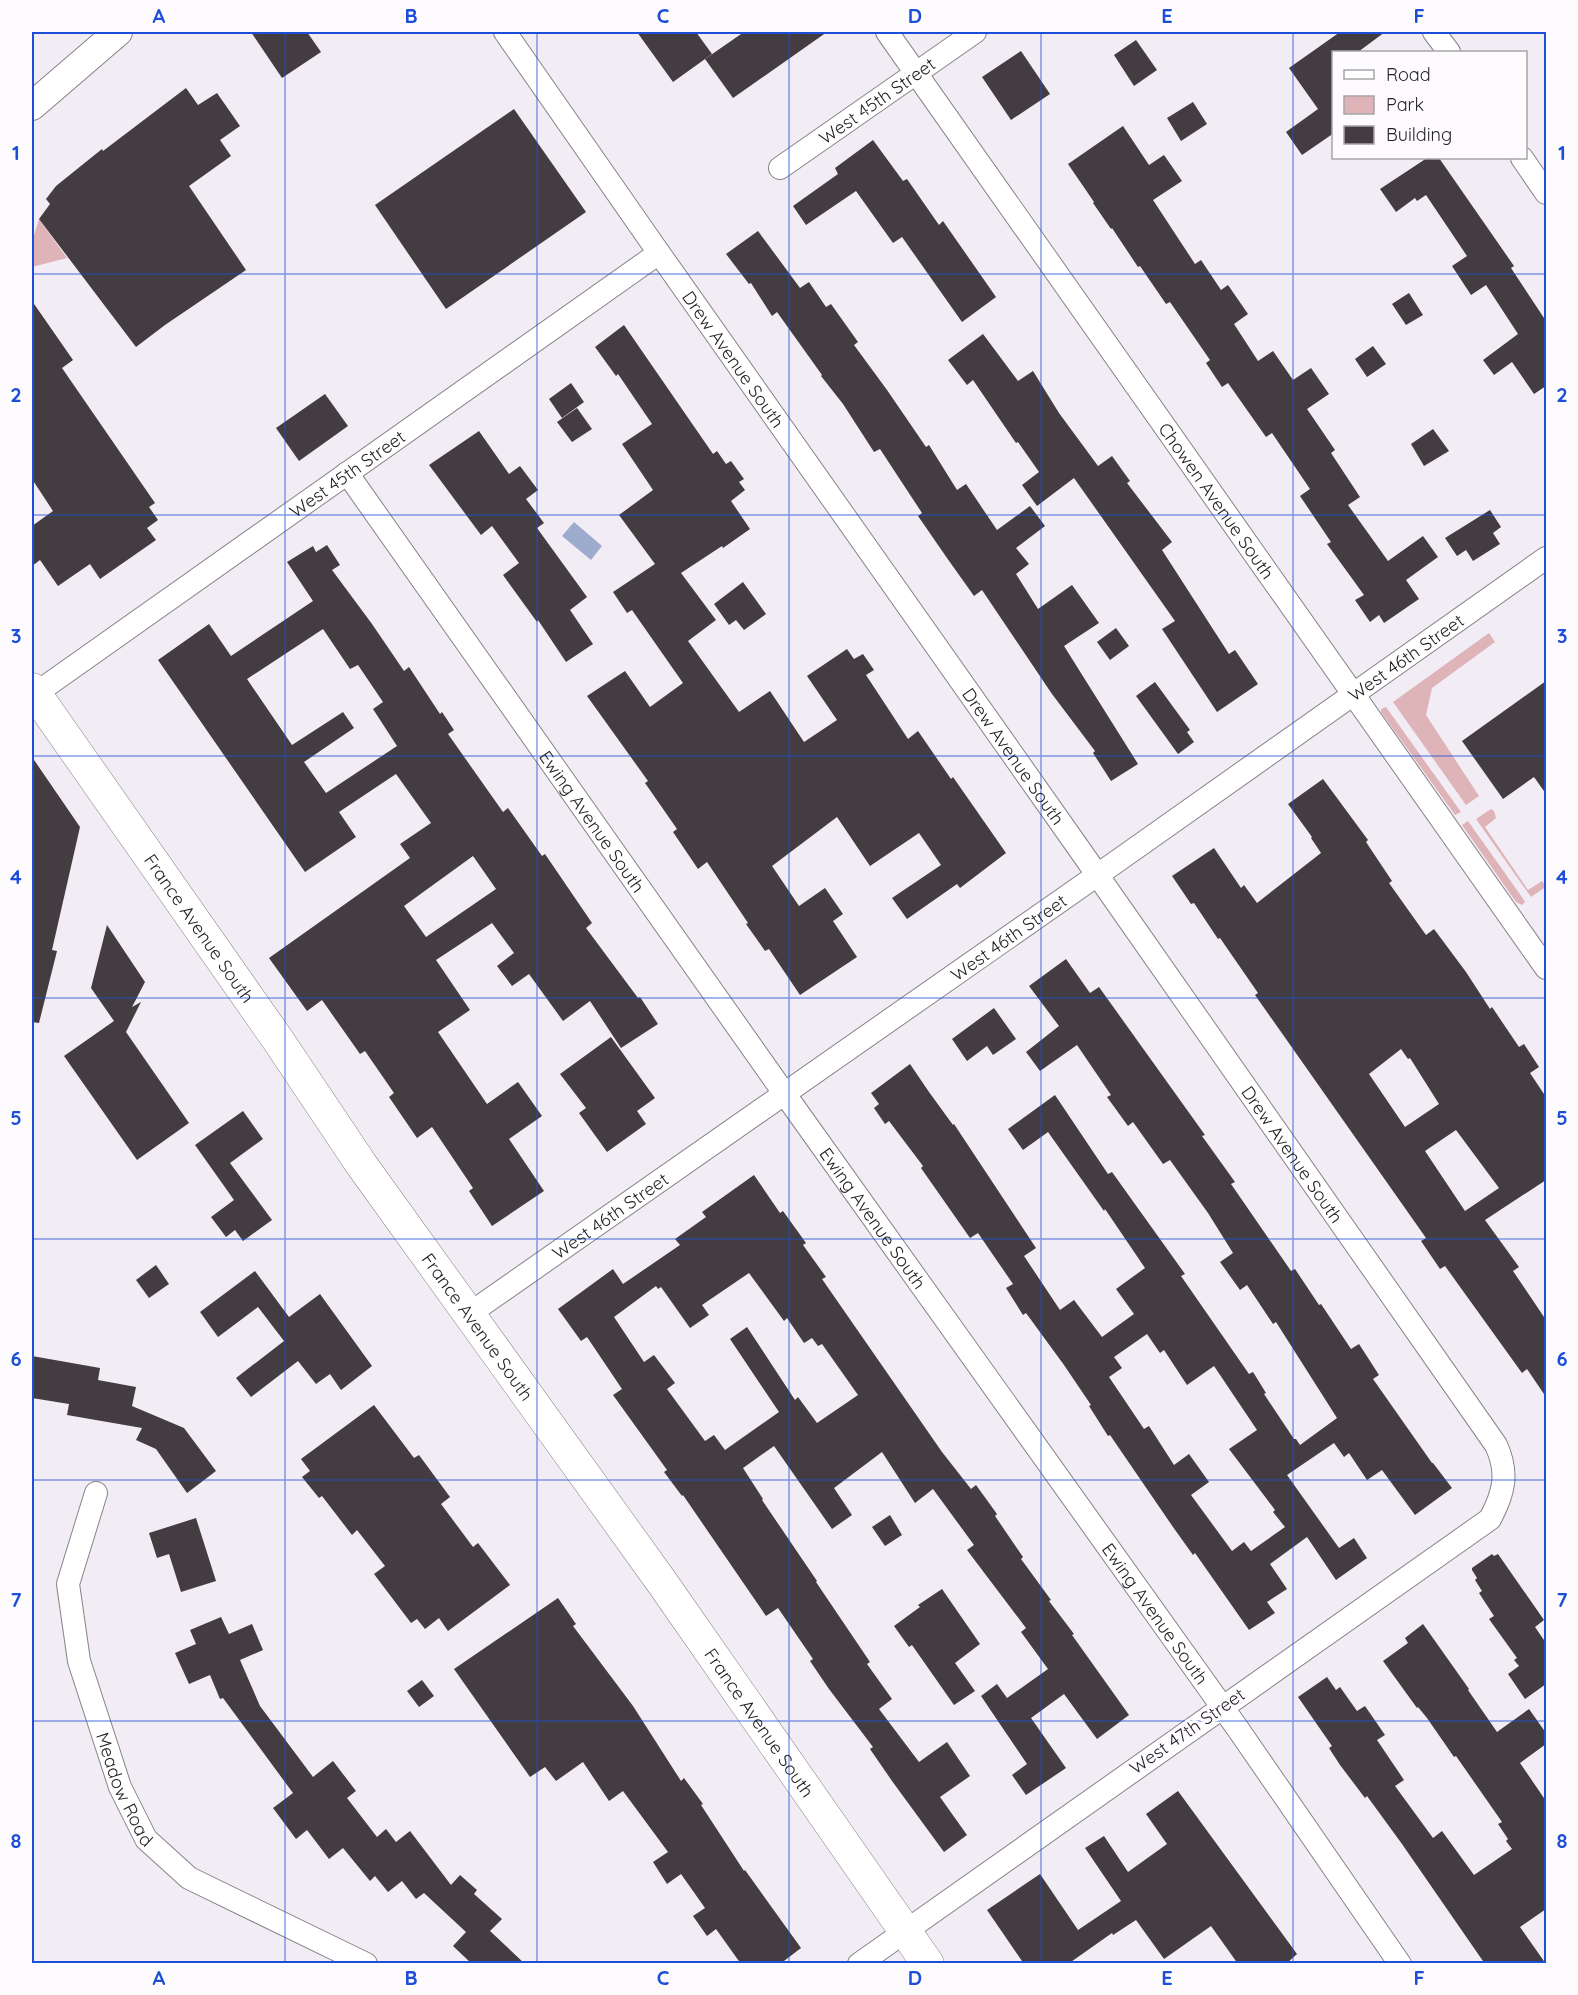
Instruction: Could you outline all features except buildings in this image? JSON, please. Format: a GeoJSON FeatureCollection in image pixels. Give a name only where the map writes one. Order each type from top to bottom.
{"type":"FeatureCollection","features":[{"type":"Feature","properties":{"kind":"main road","name":"France Avenue South"},"geometry":{"type":"LineString","coordinates":[[33,692],[278,1040],[361,1164],[649,1564],[928,1964]]}},
{"type":"Feature","properties":{"kind":"street"},"geometry":{"type":"LineString","coordinates":[[32,106],[118,32]]}},
{"type":"Feature","properties":{"kind":"street","name":"Drew Avenue South"},"geometry":{"type":"LineString","coordinates":[[506,32],[1496,1445],[1502,1458],[1503,1489]]}},
{"type":"Feature","properties":{"kind":"street","name":"Chowen Avenue South"},"geometry":{"type":"LineString","coordinates":[[887,32],[1546,968]]}},
{"type":"Feature","properties":{"kind":"street","name":"West 45th Street"},"geometry":{"type":"LineString","coordinates":[[780,168],[975,32]]}},
{"type":"Feature","properties":{"kind":"street"},"geometry":{"type":"LineString","coordinates":[[1434,32],[1448,51]]}},
{"type":"Feature","properties":{"kind":"street"},"geometry":{"type":"LineString","coordinates":[[1523,159],[1546,193]]}},
{"type":"Feature","properties":{"kind":"street","name":"West 45th Street"},"geometry":{"type":"LineString","coordinates":[[33,692],[659,253]]}},
{"type":"Feature","properties":{"kind":"street","name":"Ewing Avenue South"},"geometry":{"type":"LineString","coordinates":[[347,473],[784,1093],[1221,1706],[1400,1964]]}},
{"type":"Feature","properties":{"kind":"street","name":"West 46th Street"},"geometry":{"type":"LineString","coordinates":[[469,1314],[1098,875],[1546,558]]}},
{"type":"Feature","properties":{"kind":"street","name":"West 47th Street"},"geometry":{"type":"LineString","coordinates":[[859,1964],[1221,1706],[1490,1519],[1500,1501],[1503,1489]]}},
{"type":"Feature","properties":{"kind":"street","name":"Meadow Road"},"geometry":{"type":"LineString","coordinates":[[96,1493],[68,1584],[79,1661],[120,1787],[146,1839],[189,1878],[366,1964]]}},
{"type":"Feature","properties":{"kind":"green space"},"geometry":{"type":"Polygon","coordinates":[[[39,219],[67,258],[32,267],[32,242],[39,219]]]}},
{"type":"Feature","properties":{"kind":"green space"},"geometry":{"type":"Polygon","coordinates":[[[1489,633],[1495,642],[1432,688],[1426,715],[1479,796],[1466,805],[1393,702],[1489,633]]]}},
{"type":"Feature","properties":{"kind":"green space"},"geometry":{"type":"Polygon","coordinates":[[[1386,707],[1461,812],[1455,815],[1381,712],[1381,709],[1386,707]]]}},
{"type":"Feature","properties":{"kind":"green space"},"geometry":{"type":"Polygon","coordinates":[[[1491,809],[1496,818],[1485,827],[1528,890],[1542,881],[1545,884],[1544,888],[1531,897],[1476,819],[1491,809]]]}},
{"type":"Feature","properties":{"kind":"green space"},"geometry":{"type":"Polygon","coordinates":[[[1468,821],[1524,900],[1522,905],[1516,902],[1462,825],[1468,821]]]}},
{"type":"Feature","properties":{"kind":"water"},"geometry":{"type":"Polygon","coordinates":[[[574,522],[602,546],[591,560],[562,536],[574,522]]]}}]}
